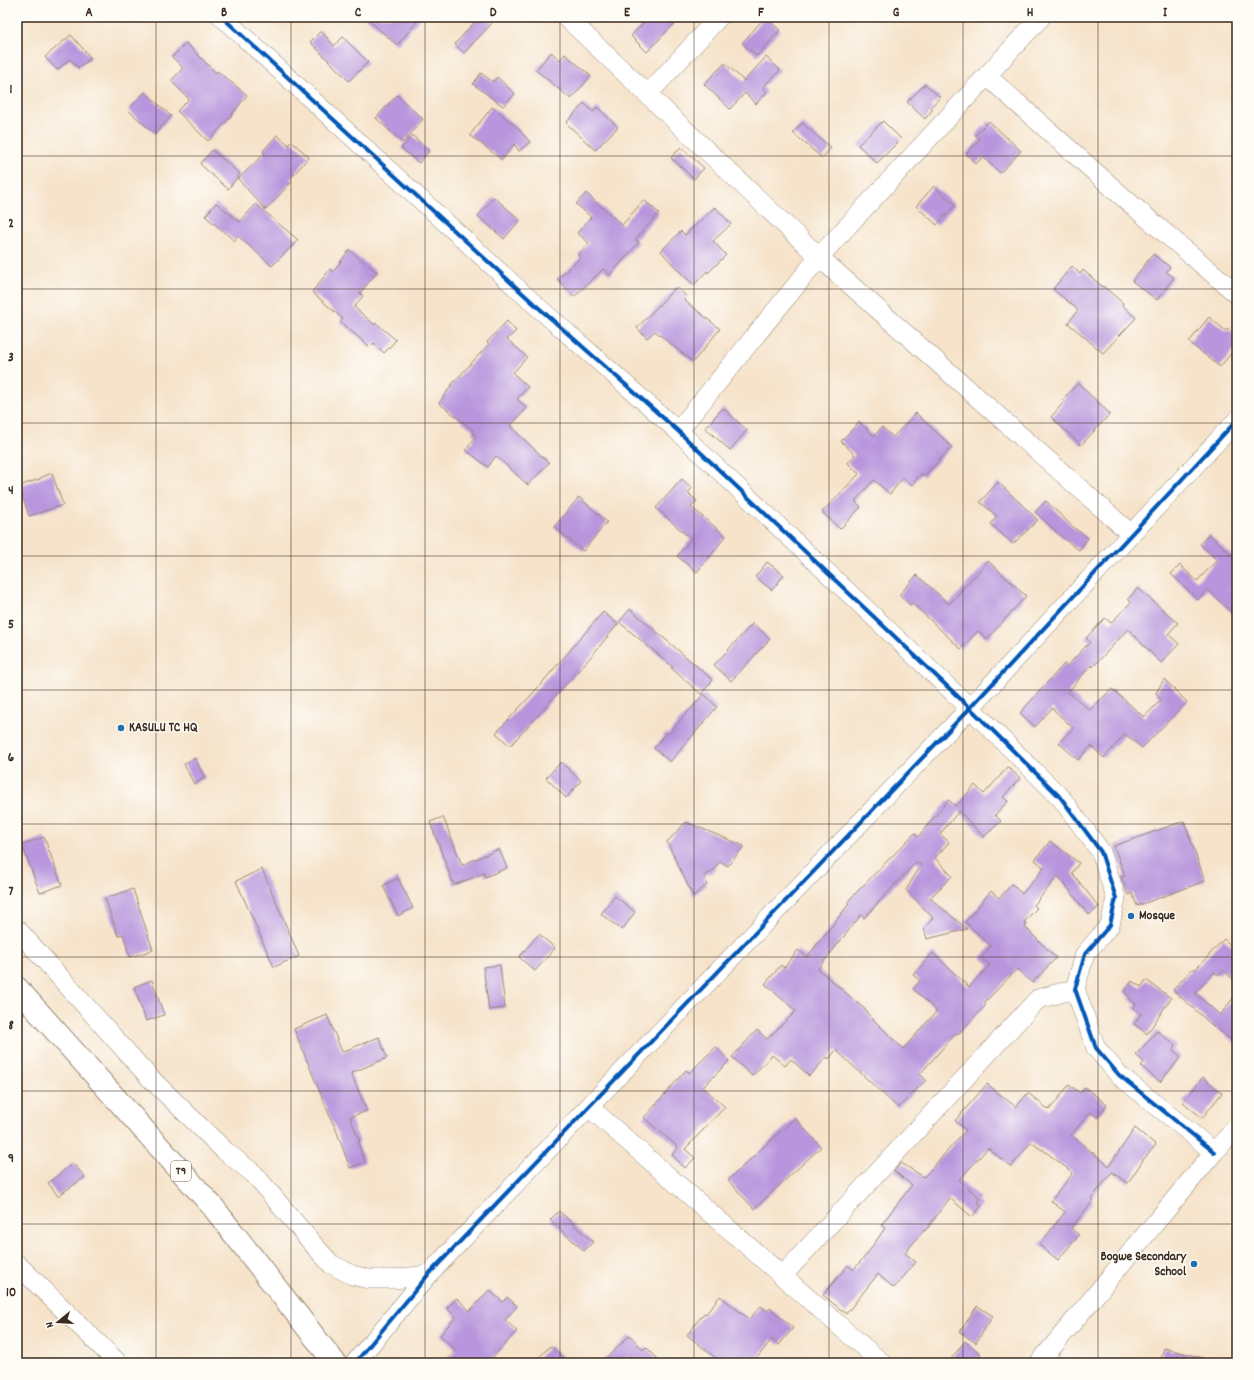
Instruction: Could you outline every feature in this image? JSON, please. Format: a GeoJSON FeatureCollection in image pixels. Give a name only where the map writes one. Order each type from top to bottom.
{"type":"FeatureCollection","features":[{"type":"Feature","properties":{"kind":"highway","name":"T9"},"geometry":{"type":"LineString","coordinates":[[17,988],[213,1208],[335,1363]]}},
{"type":"Feature","properties":{"kind":"street"},"geometry":{"type":"LineString","coordinates":[[222,17],[531,301],[678,431],[970,708],[1060,798],[1101,852],[1116,898],[1110,925],[1085,954],[1075,989],[1096,1048],[1119,1075],[1214,1152]]}},
{"type":"Feature","properties":{"kind":"street"},"geometry":{"type":"LineString","coordinates":[[566,17],[819,257],[1131,534]]}},
{"type":"Feature","properties":{"kind":"street"},"geometry":{"type":"LineString","coordinates":[[648,94],[719,17]]}},
{"type":"Feature","properties":{"kind":"street"},"geometry":{"type":"LineString","coordinates":[[678,431],[819,257],[1041,17]]}},
{"type":"Feature","properties":{"kind":"street"},"geometry":{"type":"LineString","coordinates":[[987,76],[1132,205],[1237,294]]}},
{"type":"Feature","properties":{"kind":"street"},"geometry":{"type":"LineString","coordinates":[[355,1363],[428,1275],[970,708],[1237,420]]}},
{"type":"Feature","properties":{"kind":"street"},"geometry":{"type":"LineString","coordinates":[[17,929],[149,1077],[225,1151],[254,1174],[331,1264],[352,1275],[369,1278],[394,1279],[428,1275]]}},
{"type":"Feature","properties":{"kind":"street"},"geometry":{"type":"LineString","coordinates":[[782,1276],[1038,999],[1075,989]]}},
{"type":"Feature","properties":{"kind":"street"},"geometry":{"type":"LineString","coordinates":[[589,1107],[882,1363]]}},
{"type":"Feature","properties":{"kind":"street"},"geometry":{"type":"LineString","coordinates":[[1039,1363],[1214,1152],[1237,1127]]}},
{"type":"Feature","properties":{"kind":"street"},"geometry":{"type":"LineString","coordinates":[[17,1264],[118,1363]]}},
{"type":"Feature","properties":{"kind":"building"},"geometry":{"type":"Polygon","coordinates":[[[365,17],[421,17],[397,45],[365,17]]]}},
{"type":"Feature","properties":{"kind":"building"},"geometry":{"type":"Polygon","coordinates":[[[479,17],[485,17],[492,23],[464,53],[455,44],[479,17]]]}},
{"type":"Feature","properties":{"kind":"building"},"geometry":{"type":"Polygon","coordinates":[[[649,17],[666,17],[674,24],[647,52],[631,36],[649,17]]]}},
{"type":"Feature","properties":{"kind":"building"},"geometry":{"type":"Polygon","coordinates":[[[765,17],[780,30],[757,56],[742,43],[765,17]]]}},
{"type":"Feature","properties":{"kind":"building"},"geometry":{"type":"Polygon","coordinates":[[[321,31],[334,46],[343,37],[368,62],[349,81],[310,42],[321,31]]]}},
{"type":"Feature","properties":{"kind":"building"},"geometry":{"type":"Polygon","coordinates":[[[71,35],[91,58],[78,68],[70,59],[57,70],[45,57],[71,35]]]}},
{"type":"Feature","properties":{"kind":"building"},"geometry":{"type":"Polygon","coordinates":[[[186,43],[216,73],[217,71],[247,95],[227,121],[208,141],[177,111],[189,99],[171,81],[183,68],[172,57],[186,43]]]}},
{"type":"Feature","properties":{"kind":"building"},"geometry":{"type":"Polygon","coordinates":[[[551,52],[560,60],[565,54],[591,76],[571,99],[536,70],[551,52]]]}},
{"type":"Feature","properties":{"kind":"building"},"geometry":{"type":"Polygon","coordinates":[[[766,57],[780,70],[763,87],[767,92],[756,104],[745,93],[730,109],[704,84],[725,63],[744,81],[766,57]]]}},
{"type":"Feature","properties":{"kind":"building"},"geometry":{"type":"Polygon","coordinates":[[[481,73],[493,82],[497,77],[515,94],[503,106],[473,84],[481,73]]]}},
{"type":"Feature","properties":{"kind":"building"},"geometry":{"type":"Polygon","coordinates":[[[925,84],[940,97],[931,107],[933,109],[925,119],[907,102],[925,84]]]}},
{"type":"Feature","properties":{"kind":"building"},"geometry":{"type":"Polygon","coordinates":[[[145,92],[171,116],[155,134],[128,110],[145,92]]]}},
{"type":"Feature","properties":{"kind":"building"},"geometry":{"type":"Polygon","coordinates":[[[397,95],[423,119],[403,143],[376,118],[397,95]]]}},
{"type":"Feature","properties":{"kind":"building"},"geometry":{"type":"Polygon","coordinates":[[[584,103],[593,112],[597,107],[618,127],[595,150],[566,123],[584,103]]]}},
{"type":"Feature","properties":{"kind":"building"},"geometry":{"type":"Polygon","coordinates":[[[492,107],[516,126],[530,142],[519,151],[514,144],[502,160],[470,135],[492,107]]]}},
{"type":"Feature","properties":{"kind":"building"},"geometry":{"type":"Polygon","coordinates":[[[883,121],[901,139],[877,163],[858,145],[883,121]]]}},
{"type":"Feature","properties":{"kind":"building"},"geometry":{"type":"Polygon","coordinates":[[[989,121],[1021,151],[1000,173],[983,157],[976,164],[966,154],[980,139],[975,135],[989,121]]]}},
{"type":"Feature","properties":{"kind":"building"},"geometry":{"type":"Polygon","coordinates":[[[802,123],[831,148],[822,158],[793,133],[802,123]]]}},
{"type":"Feature","properties":{"kind":"building"},"geometry":{"type":"Polygon","coordinates":[[[277,135],[289,145],[291,141],[309,157],[290,179],[292,181],[266,210],[238,179],[265,153],[263,151],[277,135]]]}},
{"type":"Feature","properties":{"kind":"building"},"geometry":{"type":"Polygon","coordinates":[[[412,135],[429,151],[419,163],[401,148],[412,135]]]}},
{"type":"Feature","properties":{"kind":"building"},"geometry":{"type":"Polygon","coordinates":[[[681,147],[704,168],[694,179],[671,158],[681,147]]]}},
{"type":"Feature","properties":{"kind":"building"},"geometry":{"type":"Polygon","coordinates":[[[212,150],[240,174],[228,189],[200,164],[212,150]]]}},
{"type":"Feature","properties":{"kind":"building"},"geometry":{"type":"Polygon","coordinates":[[[934,186],[955,205],[937,225],[916,206],[934,186]]]}},
{"type":"Feature","properties":{"kind":"building"},"geometry":{"type":"Polygon","coordinates":[[[586,193],[622,225],[644,200],[659,213],[635,240],[639,242],[610,275],[603,269],[574,297],[557,279],[580,258],[578,255],[589,243],[577,233],[591,217],[576,204],[586,193]]]}},
{"type":"Feature","properties":{"kind":"building"},"geometry":{"type":"Polygon","coordinates":[[[494,197],[520,220],[504,239],[478,216],[494,197]]]}},
{"type":"Feature","properties":{"kind":"building"},"geometry":{"type":"Polygon","coordinates":[[[216,203],[240,222],[256,204],[298,240],[272,266],[238,236],[235,241],[205,216],[216,203]]]}},
{"type":"Feature","properties":{"kind":"building"},"geometry":{"type":"Polygon","coordinates":[[[715,207],[731,224],[713,241],[726,255],[708,273],[707,271],[694,285],[661,251],[681,231],[685,235],[715,207]]]}},
{"type":"Feature","properties":{"kind":"building"},"geometry":{"type":"Polygon","coordinates":[[[349,250],[377,272],[360,293],[363,296],[354,307],[396,340],[384,353],[374,343],[370,347],[340,322],[343,319],[312,292],[330,269],[333,272],[349,250]]]}},
{"type":"Feature","properties":{"kind":"building"},"geometry":{"type":"Polygon","coordinates":[[[1153,254],[1170,267],[1166,272],[1174,277],[1157,300],[1132,281],[1153,254]]]}},
{"type":"Feature","properties":{"kind":"building"},"geometry":{"type":"Polygon","coordinates":[[[1072,266],[1080,274],[1083,270],[1103,286],[1123,303],[1122,305],[1136,318],[1103,353],[1068,323],[1078,310],[1053,289],[1072,266]]]}},
{"type":"Feature","properties":{"kind":"building"},"geometry":{"type":"Polygon","coordinates":[[[676,287],[687,297],[684,300],[720,329],[693,362],[655,331],[647,338],[637,328],[676,287]]]}},
{"type":"Feature","properties":{"kind":"building"},"geometry":{"type":"Polygon","coordinates":[[[1209,317],[1226,331],[1228,329],[1237,336],[1237,346],[1220,367],[1189,342],[1209,317]]]}},
{"type":"Feature","properties":{"kind":"building"},"geometry":{"type":"Polygon","coordinates":[[[507,321],[516,331],[507,339],[527,357],[513,373],[528,387],[517,399],[527,408],[510,426],[549,463],[528,485],[496,456],[488,467],[466,450],[476,436],[472,432],[473,430],[439,403],[453,383],[489,344],[487,342],[507,321]]]}},
{"type":"Feature","properties":{"kind":"building"},"geometry":{"type":"Polygon","coordinates":[[[1078,383],[1110,414],[1081,445],[1051,417],[1064,402],[1062,400],[1078,383]]]}},
{"type":"Feature","properties":{"kind":"building"},"geometry":{"type":"Polygon","coordinates":[[[723,408],[747,430],[730,450],[705,428],[723,408]]]}},
{"type":"Feature","properties":{"kind":"building"},"geometry":{"type":"Polygon","coordinates":[[[916,413],[952,447],[924,476],[921,474],[912,485],[903,478],[890,494],[874,480],[855,501],[861,507],[840,529],[822,512],[859,474],[848,463],[855,455],[841,441],[859,422],[874,436],[882,427],[893,437],[916,413]]]}},
{"type":"Feature","properties":{"kind":"building"},"geometry":{"type":"Polygon","coordinates":[[[52,473],[63,505],[29,516],[19,486],[52,473]]]}},
{"type":"Feature","properties":{"kind":"building"},"geometry":{"type":"Polygon","coordinates":[[[682,479],[692,488],[688,493],[697,501],[691,507],[726,536],[697,572],[677,556],[691,539],[656,508],[682,479]]]}},
{"type":"Feature","properties":{"kind":"building"},"geometry":{"type":"Polygon","coordinates":[[[998,482],[1038,520],[1013,544],[991,524],[997,516],[980,502],[998,482]]]}},
{"type":"Feature","properties":{"kind":"building"},"geometry":{"type":"Polygon","coordinates":[[[579,497],[607,522],[583,551],[554,527],[579,497]]]}},
{"type":"Feature","properties":{"kind":"building"},"geometry":{"type":"Polygon","coordinates":[[[1046,501],[1073,527],[1088,538],[1079,550],[1063,538],[1035,512],[1046,501]]]}},
{"type":"Feature","properties":{"kind":"building"},"geometry":{"type":"Polygon","coordinates":[[[1209,534],[1237,560],[1237,618],[1207,589],[1198,600],[1171,574],[1180,565],[1197,581],[1217,560],[1200,544],[1209,534]]]}},
{"type":"Feature","properties":{"kind":"building"},"geometry":{"type":"Polygon","coordinates":[[[988,561],[1026,596],[987,639],[978,631],[961,649],[912,603],[910,605],[899,595],[917,575],[949,604],[988,561]]]}},
{"type":"Feature","properties":{"kind":"building"},"geometry":{"type":"Polygon","coordinates":[[[767,562],[784,575],[772,590],[755,577],[767,562]]]}},
{"type":"Feature","properties":{"kind":"building"},"geometry":{"type":"Polygon","coordinates":[[[1138,588],[1178,623],[1168,634],[1179,644],[1161,663],[1128,629],[1093,667],[1091,665],[1068,692],[1090,710],[1112,689],[1144,717],[1161,700],[1156,693],[1164,679],[1187,702],[1142,748],[1125,734],[1104,758],[1091,746],[1078,760],[1059,743],[1073,728],[1052,708],[1035,727],[1020,713],[1064,664],[1067,666],[1090,642],[1086,638],[1105,618],[1111,623],[1131,602],[1128,599],[1138,588]]]}},
{"type":"Feature","properties":{"kind":"building"},"geometry":{"type":"Polygon","coordinates":[[[630,609],[713,680],[701,694],[671,668],[673,667],[619,622],[630,609]]]}},
{"type":"Feature","properties":{"kind":"building"},"geometry":{"type":"Polygon","coordinates":[[[603,612],[618,624],[588,660],[510,746],[496,733],[534,692],[603,612]]]}},
{"type":"Feature","properties":{"kind":"building"},"geometry":{"type":"Polygon","coordinates":[[[753,623],[770,639],[731,681],[714,665],[753,623]]]}},
{"type":"Feature","properties":{"kind":"building"},"geometry":{"type":"Polygon","coordinates":[[[704,694],[717,707],[670,762],[654,748],[666,733],[668,734],[704,694]]]}},
{"type":"Feature","properties":{"kind":"building"},"geometry":{"type":"Polygon","coordinates":[[[195,758],[205,778],[194,784],[184,764],[195,758]]]}},
{"type":"Feature","properties":{"kind":"building"},"geometry":{"type":"Polygon","coordinates":[[[561,762],[581,781],[566,798],[546,778],[561,762]]]}},
{"type":"Feature","properties":{"kind":"building"},"geometry":{"type":"Polygon","coordinates":[[[1008,767],[1020,778],[1003,797],[1008,801],[995,815],[1001,821],[984,837],[959,811],[940,834],[949,842],[935,858],[952,876],[930,898],[967,929],[927,939],[924,928],[933,918],[906,890],[921,865],[916,862],[864,918],[861,915],[818,969],[868,1012],[867,1013],[903,1049],[937,1011],[913,989],[920,981],[913,975],[933,953],[969,987],[990,965],[981,958],[991,946],[965,922],[991,891],[999,898],[1012,884],[1022,894],[1044,868],[1035,860],[1050,841],[1079,863],[1072,873],[1099,907],[1089,915],[1058,876],[1034,905],[1037,908],[1024,922],[1027,924],[1025,927],[1056,958],[1032,983],[1017,969],[984,1003],[986,1005],[958,1034],[956,1033],[920,1074],[926,1080],[898,1108],[836,1050],[829,1059],[827,1057],[809,1076],[791,1059],[785,1066],[772,1055],[752,1076],[732,1057],[757,1030],[767,1039],[796,1011],[765,984],[781,965],[784,968],[798,950],[807,957],[849,904],[847,902],[915,833],[918,837],[948,800],[956,806],[975,785],[984,794],[1008,767]]]}},
{"type":"Feature","properties":{"kind":"building"},"geometry":{"type":"Polygon","coordinates":[[[443,817],[462,865],[499,849],[507,868],[485,877],[484,873],[454,885],[430,822],[443,817]]]}},
{"type":"Feature","properties":{"kind":"building"},"geometry":{"type":"Polygon","coordinates":[[[1184,821],[1205,881],[1137,906],[1132,893],[1128,895],[1121,877],[1125,876],[1114,846],[1184,821]]]}},
{"type":"Feature","properties":{"kind":"building"},"geometry":{"type":"Polygon","coordinates":[[[686,822],[744,846],[728,866],[720,861],[712,872],[704,876],[707,885],[693,896],[667,842],[686,822]]]}},
{"type":"Feature","properties":{"kind":"building"},"geometry":{"type":"Polygon","coordinates":[[[44,837],[62,885],[40,893],[22,845],[44,837]]]}},
{"type":"Feature","properties":{"kind":"building"},"geometry":{"type":"Polygon","coordinates":[[[262,869],[299,956],[274,967],[236,881],[262,869]]]}},
{"type":"Feature","properties":{"kind":"building"},"geometry":{"type":"Polygon","coordinates":[[[398,878],[413,908],[398,916],[383,886],[398,878]]]}},
{"type":"Feature","properties":{"kind":"building"},"geometry":{"type":"Polygon","coordinates":[[[133,889],[153,950],[130,957],[123,934],[118,936],[105,898],[133,889]]]}},
{"type":"Feature","properties":{"kind":"building"},"geometry":{"type":"Polygon","coordinates":[[[615,896],[635,912],[622,930],[601,914],[615,896]]]}},
{"type":"Feature","properties":{"kind":"building"},"geometry":{"type":"Polygon","coordinates":[[[539,934],[555,948],[535,971],[519,957],[539,934]]]}},
{"type":"Feature","properties":{"kind":"building"},"geometry":{"type":"Polygon","coordinates":[[[1224,939],[1237,951],[1237,983],[1223,970],[1218,975],[1214,972],[1195,993],[1220,1015],[1237,993],[1237,1044],[1213,1026],[1173,990],[1193,968],[1195,970],[1224,939]]]}},
{"type":"Feature","properties":{"kind":"building"},"geometry":{"type":"Polygon","coordinates":[[[500,965],[505,1008],[489,1010],[483,967],[500,965]]]}},
{"type":"Feature","properties":{"kind":"building"},"geometry":{"type":"Polygon","coordinates":[[[152,980],[164,1015],[146,1021],[134,987],[152,980]]]}},
{"type":"Feature","properties":{"kind":"building"},"geometry":{"type":"Polygon","coordinates":[[[1146,980],[1171,998],[1147,1034],[1134,1024],[1141,1014],[1133,1008],[1136,1004],[1129,999],[1130,997],[1124,992],[1132,981],[1141,987],[1146,980]]]}},
{"type":"Feature","properties":{"kind":"building"},"geometry":{"type":"Polygon","coordinates":[[[327,1015],[342,1052],[379,1037],[387,1058],[351,1073],[367,1111],[350,1117],[360,1142],[358,1143],[365,1162],[350,1168],[334,1124],[294,1029],[327,1015]]]}},
{"type":"Feature","properties":{"kind":"building"},"geometry":{"type":"Polygon","coordinates":[[[1157,1031],[1176,1046],[1173,1050],[1181,1057],[1160,1082],[1141,1066],[1144,1062],[1136,1055],[1157,1031]]]}},
{"type":"Feature","properties":{"kind":"building"},"geometry":{"type":"Polygon","coordinates":[[[716,1047],[729,1061],[703,1087],[725,1107],[685,1149],[695,1158],[685,1168],[672,1155],[678,1147],[644,1118],[686,1070],[689,1073],[716,1047]]]}},
{"type":"Feature","properties":{"kind":"building"},"geometry":{"type":"Polygon","coordinates":[[[1203,1077],[1222,1093],[1202,1118],[1183,1102],[1203,1077]]]}},
{"type":"Feature","properties":{"kind":"building"},"geometry":{"type":"Polygon","coordinates":[[[987,1084],[1016,1107],[1028,1093],[1049,1110],[1069,1085],[1080,1093],[1085,1087],[1107,1105],[1097,1117],[1090,1112],[1071,1135],[1109,1166],[1135,1128],[1156,1145],[1143,1160],[1128,1183],[1112,1172],[1091,1199],[1093,1201],[1071,1228],[1079,1235],[1058,1260],[1039,1245],[1065,1212],[1051,1201],[1073,1173],[1031,1142],[1011,1167],[988,1148],[959,1180],[980,1198],[977,1202],[982,1205],[972,1217],[950,1198],[925,1231],[924,1230],[905,1253],[916,1262],[894,1288],[878,1274],[846,1314],[823,1295],[848,1265],[853,1270],[867,1254],[885,1228],[881,1225],[912,1185],[894,1171],[901,1163],[924,1177],[966,1130],[955,1121],[987,1084]]]}},
{"type":"Feature","properties":{"kind":"building"},"geometry":{"type":"Polygon","coordinates":[[[795,1118],[821,1147],[754,1209],[728,1180],[795,1118]]]}},
{"type":"Feature","properties":{"kind":"building"},"geometry":{"type":"Polygon","coordinates":[[[73,1163],[85,1177],[58,1196],[48,1183],[73,1163]]]}},
{"type":"Feature","properties":{"kind":"building"},"geometry":{"type":"Polygon","coordinates":[[[559,1211],[593,1242],[584,1251],[550,1220],[559,1211]]]}},
{"type":"Feature","properties":{"kind":"building"},"geometry":{"type":"Polygon","coordinates":[[[489,1290],[503,1302],[507,1297],[517,1306],[505,1320],[517,1331],[488,1363],[444,1363],[456,1350],[440,1335],[456,1317],[447,1308],[457,1298],[470,1311],[489,1290]]]}},
{"type":"Feature","properties":{"kind":"building"},"geometry":{"type":"Polygon","coordinates":[[[720,1296],[749,1319],[761,1306],[767,1311],[770,1308],[793,1328],[779,1345],[772,1339],[753,1363],[722,1363],[687,1335],[704,1313],[706,1314],[720,1296]]]}},
{"type":"Feature","properties":{"kind":"building"},"geometry":{"type":"Polygon","coordinates":[[[977,1306],[993,1316],[976,1343],[960,1332],[977,1306]]]}},
{"type":"Feature","properties":{"kind":"building"},"geometry":{"type":"Polygon","coordinates":[[[630,1335],[643,1350],[646,1347],[662,1363],[629,1363],[632,1360],[628,1356],[621,1363],[601,1363],[630,1335]]]}},
{"type":"Feature","properties":{"kind":"building"},"geometry":{"type":"Polygon","coordinates":[[[965,1341],[981,1354],[974,1363],[948,1363],[965,1341]]]}},
{"type":"Feature","properties":{"kind":"building"},"geometry":{"type":"Polygon","coordinates":[[[550,1346],[570,1363],[534,1363],[550,1346]]]}},
{"type":"Feature","properties":{"kind":"building"},"geometry":{"type":"Polygon","coordinates":[[[1164,1348],[1203,1358],[1203,1363],[1160,1363],[1164,1348]]]}},
{"type":"Feature","properties":{"kind":"cycle path"},"geometry":{"type":"LineString","coordinates":[[222,17],[531,301],[678,431],[970,708],[1061,798],[1101,852],[1116,898],[1110,925],[1085,954],[1075,989],[1096,1048],[1119,1075],[1214,1152]]}},
{"type":"Feature","properties":{"kind":"cycle path"},"geometry":{"type":"LineString","coordinates":[[355,1363],[428,1275],[970,708],[1237,420]]}},
{"type":"Feature","properties":{"kind":"place","name":"KASULU TC HQ"},"geometry":{"type":"Point","coordinates":[121,728]}},
{"type":"Feature","properties":{"kind":"place","name":"Mosque"},"geometry":{"type":"Point","coordinates":[1131,916]}},
{"type":"Feature","properties":{"kind":"place","name":"Bogwe Secondary School"},"geometry":{"type":"Point","coordinates":[1194,1264]}}]}
